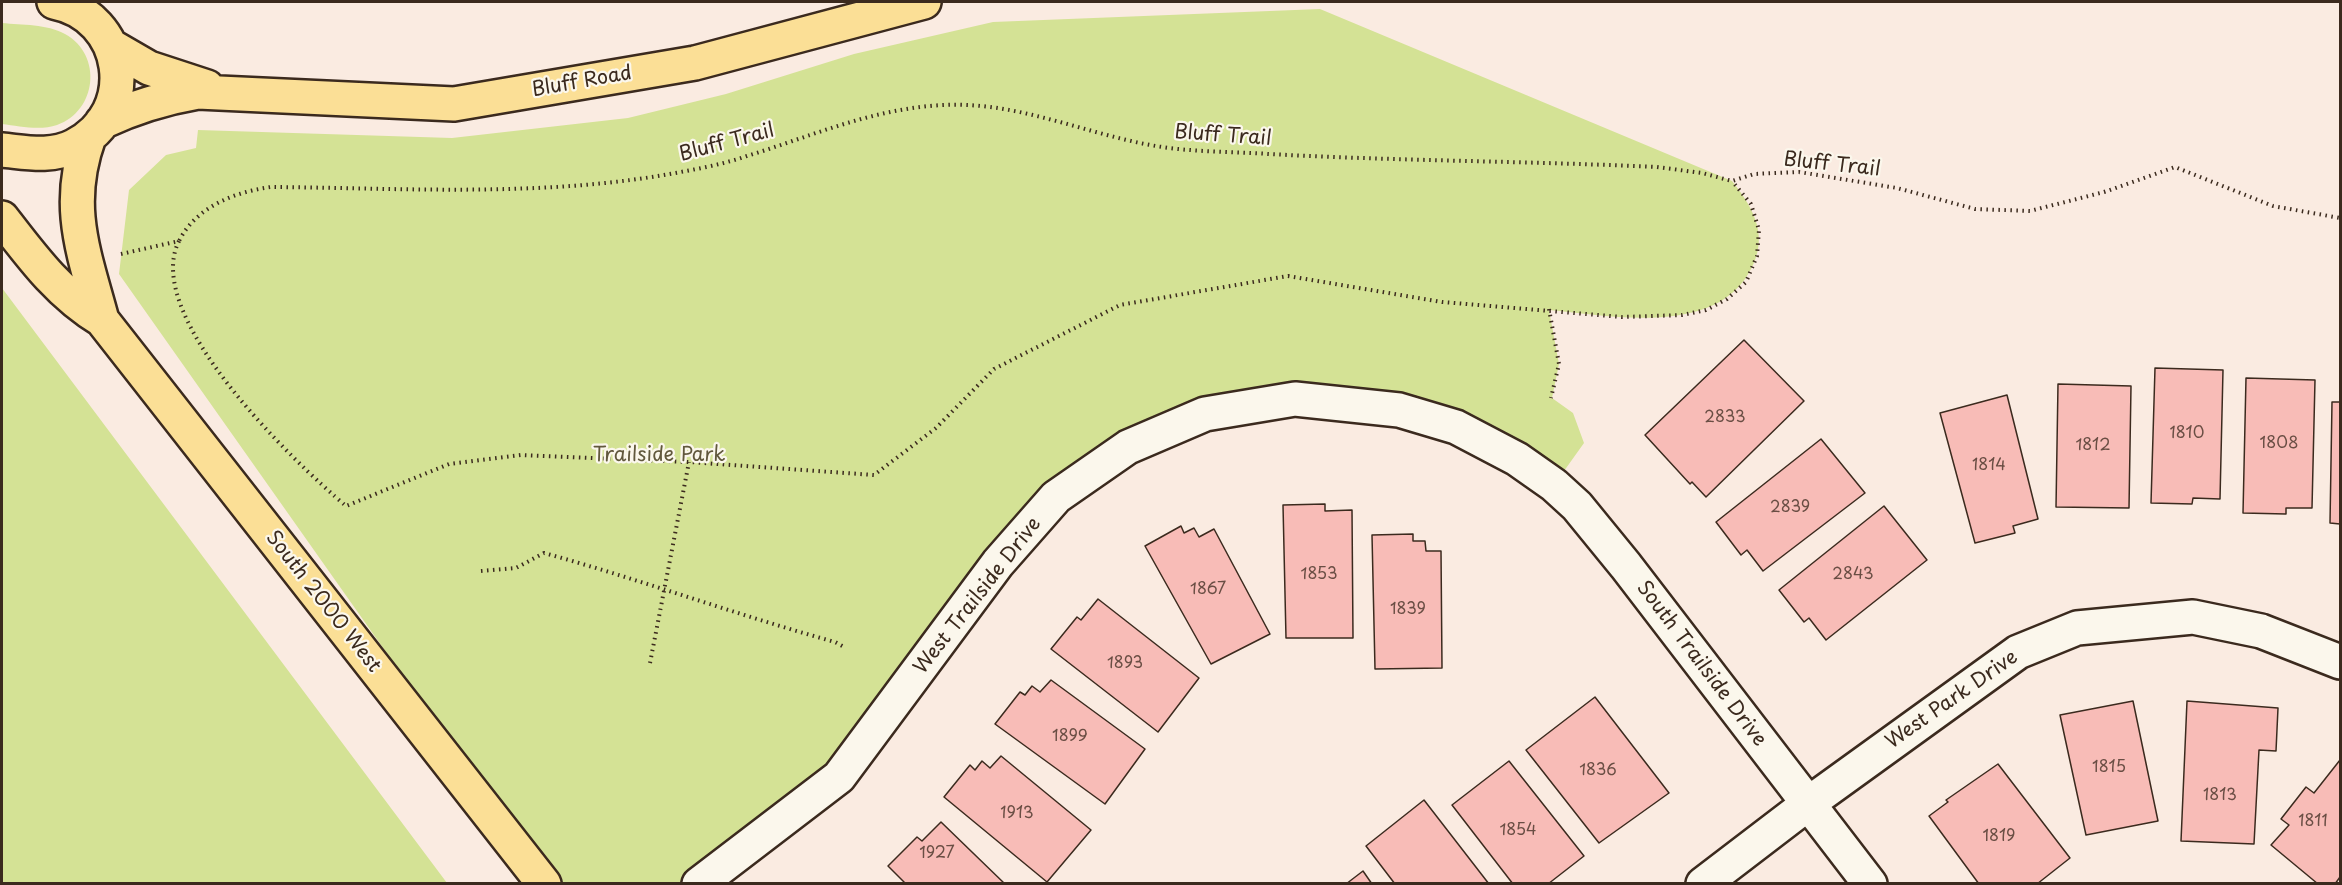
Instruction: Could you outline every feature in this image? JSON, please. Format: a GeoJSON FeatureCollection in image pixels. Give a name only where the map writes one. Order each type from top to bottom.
{"type":"FeatureCollection","features":[{"type":"Feature","properties":{"kind":"main road","name":"Bluff Road"},"geometry":{"type":"LineString","coordinates":[[54,2],[66,4],[106,25],[149,68],[175,78],[232,91]]}},
{"type":"Feature","properties":{"kind":"main road","name":"Bluff Road"},"geometry":{"type":"LineString","coordinates":[[2,150],[54,153],[73,147],[95,130],[132,108],[165,97],[198,92],[232,91],[454,104],[695,63],[924,2]]}},
{"type":"Feature","properties":{"kind":"main road","name":"South 2000 West"},"geometry":{"type":"LineString","coordinates":[[102,320],[77,225],[77,176],[95,130],[112,106],[117,87],[117,66],[106,25]]}},
{"type":"Feature","properties":{"kind":"main road","name":"South 2000 West"},"geometry":{"type":"LineString","coordinates":[[2,218],[54,283],[83,308],[102,320],[544,884]]}},
{"type":"Feature","properties":{"kind":"street","name":"West Trailside Drive"},"geometry":{"type":"LineString","coordinates":[[699,884],[839,777],[998,563],[1056,497],[1128,447],[1205,414],[1295,399],[1399,410],[1456,427],[1516,459]]}},
{"type":"Feature","properties":{"kind":"street","name":"South Trailside Drive"},"geometry":{"type":"LineString","coordinates":[[1516,459],[1554,485],[1576,506],[1626,566],[1870,884]]}},
{"type":"Feature","properties":{"kind":"street","name":"West Park Drive"},"geometry":{"type":"LineString","coordinates":[[1703,884],[1809,803],[2018,652],[2076,628],[2193,617],[2261,631],[2340,662]]}},
{"type":"Feature","properties":{"kind":"path","name":"Bluff Trail"},"geometry":{"type":"LineString","coordinates":[[179,241],[196,219],[220,201],[251,189],[270,187],[480,189],[582,185],[664,175],[744,157],[880,113],[943,105],[1000,106],[1060,120],[1129,141],[1178,149],[1361,159],[1657,167],[1702,173],[1732,181],[1754,174],[1799,172],[1897,188],[1975,209],[2030,211],[2104,192],[2175,166],[2273,206],[2340,218]]}},
{"type":"Feature","properties":{"kind":"path"},"geometry":{"type":"LineString","coordinates":[[179,241],[172,261],[172,274],[183,308],[210,360],[256,420],[285,452],[346,506],[449,464],[521,455],[689,462],[874,475],[936,428],[994,369],[1120,305],[1288,276],[1442,302],[1549,309],[1622,317],[1682,315],[1706,310],[1727,300],[1746,282],[1757,256],[1759,230],[1751,204],[1732,181]]}},
{"type":"Feature","properties":{"kind":"path"},"geometry":{"type":"LineString","coordinates":[[118,254],[179,241]]}},
{"type":"Feature","properties":{"kind":"path"},"geometry":{"type":"LineString","coordinates":[[1549,309],[1559,364],[1551,398]]}},
{"type":"Feature","properties":{"kind":"path"},"geometry":{"type":"LineString","coordinates":[[651,663],[689,462]]}},
{"type":"Feature","properties":{"kind":"path"},"geometry":{"type":"LineString","coordinates":[[481,571],[516,568],[544,553],[622,574],[739,615],[835,642],[846,648]]}},
{"type":"Feature","properties":{"kind":"green space","name":"Trailside Park"},"geometry":{"type":"Polygon","coordinates":[[[1320,9],[1732,181],[1746,200],[1756,220],[1759,242],[1753,265],[1737,288],[1716,304],[1691,313],[1633,318],[1549,310],[1559,364],[1552,398],[1573,413],[1584,443],[1554,485],[1399,410],[1205,414],[1056,497],[877,728],[699,884],[549,883],[119,274],[129,190],[166,155],[196,148],[198,130],[452,138],[628,118],[726,94],[854,54],[993,22],[1320,9]]]}},
{"type":"Feature","properties":{"kind":"green space"},"geometry":{"type":"Polygon","coordinates":[[[2,23],[50,28],[65,34],[77,43],[90,68],[90,82],[87,96],[70,118],[57,125],[44,128],[2,124],[2,23]]]}},
{"type":"Feature","properties":{"kind":"green space"},"geometry":{"type":"Polygon","coordinates":[[[2,288],[447,883],[2,883],[2,288]]]}},
{"type":"Feature","properties":{"kind":"building"},"geometry":{"type":"Polygon","coordinates":[[[1744,340],[1804,401],[1706,497],[1692,482],[1690,484],[1645,435],[1744,340]]]}},
{"type":"Feature","properties":{"kind":"building"},"geometry":{"type":"Polygon","coordinates":[[[2155,368],[2223,370],[2220,499],[2193,498],[2192,504],[2151,503],[2155,368]]]}},
{"type":"Feature","properties":{"kind":"building"},"geometry":{"type":"Polygon","coordinates":[[[2246,378],[2315,380],[2312,508],[2286,508],[2286,514],[2243,513],[2246,378]]]}},
{"type":"Feature","properties":{"kind":"building"},"geometry":{"type":"Polygon","coordinates":[[[2058,384],[2131,386],[2129,508],[2056,507],[2058,384]]]}},
{"type":"Feature","properties":{"kind":"building"},"geometry":{"type":"Polygon","coordinates":[[[2007,395],[2038,519],[2013,526],[2015,533],[1975,543],[1940,413],[2007,395]]]}},
{"type":"Feature","properties":{"kind":"building"},"geometry":{"type":"Polygon","coordinates":[[[2332,402],[2340,402],[2340,524],[2330,523],[2332,402]]]}},
{"type":"Feature","properties":{"kind":"building"},"geometry":{"type":"Polygon","coordinates":[[[1821,439],[1865,493],[1763,571],[1747,550],[1741,555],[1716,522],[1821,439]]]}},
{"type":"Feature","properties":{"kind":"building"},"geometry":{"type":"Polygon","coordinates":[[[1325,504],[1325,511],[1352,510],[1353,638],[1286,638],[1283,505],[1325,504]]]}},
{"type":"Feature","properties":{"kind":"building"},"geometry":{"type":"Polygon","coordinates":[[[1884,506],[1927,560],[1826,640],[1809,618],[1804,622],[1779,590],[1884,506]]]}},
{"type":"Feature","properties":{"kind":"building"},"geometry":{"type":"Polygon","coordinates":[[[1181,526],[1184,533],[1194,528],[1199,537],[1214,529],[1270,634],[1211,664],[1145,546],[1181,526]]]}},
{"type":"Feature","properties":{"kind":"building"},"geometry":{"type":"Polygon","coordinates":[[[1413,534],[1413,541],[1425,541],[1426,551],[1441,551],[1442,668],[1375,669],[1372,535],[1413,534]]]}},
{"type":"Feature","properties":{"kind":"building"},"geometry":{"type":"Polygon","coordinates":[[[1098,599],[1199,678],[1158,732],[1051,649],[1077,617],[1081,620],[1098,599]]]}},
{"type":"Feature","properties":{"kind":"building"},"geometry":{"type":"Polygon","coordinates":[[[1051,680],[1145,749],[1105,804],[995,724],[1020,692],[1025,695],[1032,686],[1040,692],[1051,680]]]}},
{"type":"Feature","properties":{"kind":"building"},"geometry":{"type":"Polygon","coordinates":[[[1595,697],[1669,793],[1599,843],[1526,750],[1595,697]]]}},
{"type":"Feature","properties":{"kind":"building"},"geometry":{"type":"Polygon","coordinates":[[[2133,701],[2158,821],[2086,835],[2060,715],[2133,701]]]}},
{"type":"Feature","properties":{"kind":"building"},"geometry":{"type":"Polygon","coordinates":[[[2187,701],[2278,708],[2276,751],[2259,750],[2254,844],[2181,841],[2187,701]]]}},
{"type":"Feature","properties":{"kind":"building"},"geometry":{"type":"Polygon","coordinates":[[[1001,756],[1091,830],[1047,882],[944,797],[970,765],[975,770],[982,761],[990,768],[1001,756]]]}},
{"type":"Feature","properties":{"kind":"building"},"geometry":{"type":"Polygon","coordinates":[[[2340,760],[2340,877],[2335,884],[2318,884],[2271,845],[2289,825],[2281,819],[2306,787],[2314,793],[2340,760]]]}},
{"type":"Feature","properties":{"kind":"building"},"geometry":{"type":"Polygon","coordinates":[[[1509,761],[1584,856],[1548,884],[1513,884],[1452,805],[1509,761]]]}},
{"type":"Feature","properties":{"kind":"building"},"geometry":{"type":"Polygon","coordinates":[[[1998,764],[2070,858],[2037,884],[1979,884],[1929,816],[1948,802],[1946,800],[1998,764]]]}},
{"type":"Feature","properties":{"kind":"building"},"geometry":{"type":"Polygon","coordinates":[[[1424,800],[1489,884],[1395,884],[1366,846],[1424,800]]]}},
{"type":"Feature","properties":{"kind":"building"},"geometry":{"type":"Polygon","coordinates":[[[941,822],[1005,884],[906,884],[888,866],[917,837],[922,841],[941,822]]]}},
{"type":"Feature","properties":{"kind":"building"},"geometry":{"type":"Polygon","coordinates":[[[1363,871],[1372,884],[1346,884],[1363,871]]]}}]}
